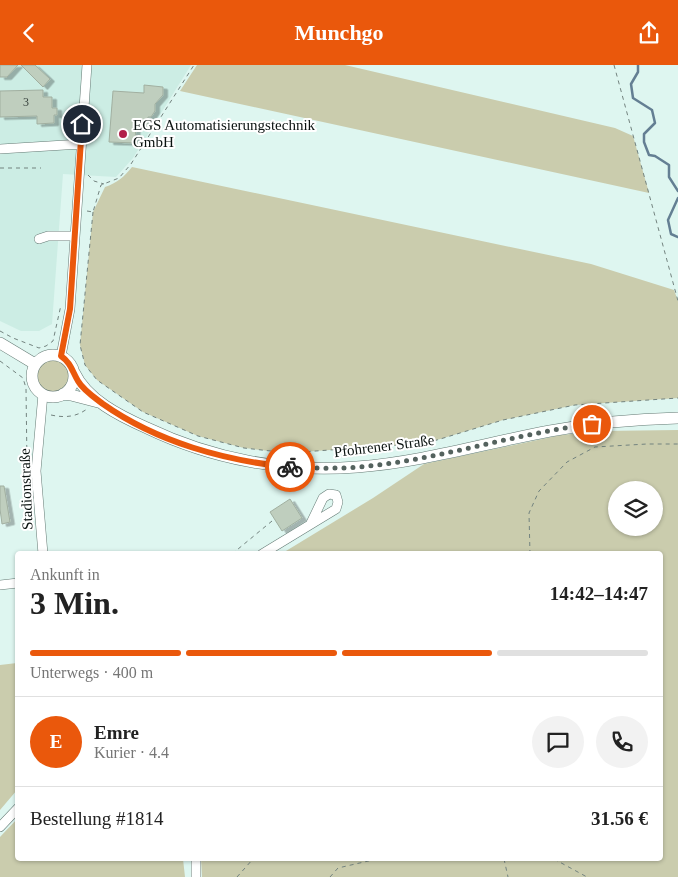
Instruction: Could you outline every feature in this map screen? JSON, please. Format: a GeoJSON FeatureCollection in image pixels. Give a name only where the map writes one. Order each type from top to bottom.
{"type":"FeatureCollection","features":[{"type":"Feature","properties":{"kind":"main road"},"geometry":{"type":"LineString","coordinates":[[0,343],[35,364]]}},
{"type":"Feature","properties":{"kind":"main road"},"geometry":{"type":"LineString","coordinates":[[45,356],[61,356],[71,365],[74,372],[72,385],[57,397],[43,394],[34,384],[32,371],[35,364],[45,356]]}},
{"type":"Feature","properties":{"kind":"main road","name":"Pfohrener Straße"},"geometry":{"type":"LineString","coordinates":[[74,372],[78,382],[99,403]]}},
{"type":"Feature","properties":{"kind":"main road","name":"Pfohrener Straße"},"geometry":{"type":"LineString","coordinates":[[63,394],[99,403],[160,435],[208,452],[244,461],[312,468],[350,468],[380,465],[577,426],[678,418]]}},
{"type":"Feature","properties":{"kind":"street"},"geometry":{"type":"LineString","coordinates":[[61,356],[70,309],[87,65]]}},
{"type":"Feature","properties":{"kind":"street"},"geometry":{"type":"LineString","coordinates":[[0,149],[81,144]]}},
{"type":"Feature","properties":{"kind":"street"},"geometry":{"type":"LineString","coordinates":[[39,239],[48,236],[75,236]]}},
{"type":"Feature","properties":{"kind":"street","name":"Stadionstraße"},"geometry":{"type":"LineString","coordinates":[[43,394],[36,471],[43,551]]}},
{"type":"Feature","properties":{"kind":"street"},"geometry":{"type":"LineString","coordinates":[[267,551],[312,523]]}},
{"type":"Feature","properties":{"kind":"street"},"geometry":{"type":"LineString","coordinates":[[0,585],[15,583]]}},
{"type":"Feature","properties":{"kind":"street"},"geometry":{"type":"LineString","coordinates":[[0,827],[15,811]]}},
{"type":"Feature","properties":{"kind":"street"},"geometry":{"type":"LineString","coordinates":[[196,861],[196,877]]}},
{"type":"Feature","properties":{"kind":"path"},"geometry":{"type":"LineString","coordinates":[[194,65],[131,164],[119,178],[104,183],[99,188],[93,212],[80,345],[85,365],[97,380],[143,412],[198,436],[244,448],[288,453],[427,443],[503,420],[574,405],[678,398]]}},
{"type":"Feature","properties":{"kind":"path"},"geometry":{"type":"LineString","coordinates":[[614,65],[678,301]]}},
{"type":"Feature","properties":{"kind":"path"},"geometry":{"type":"LineString","coordinates":[[0,167],[40,168]]}},
{"type":"Feature","properties":{"kind":"path"},"geometry":{"type":"LineString","coordinates":[[88,169],[90,178],[104,183]]}},
{"type":"Feature","properties":{"kind":"path"},"geometry":{"type":"LineString","coordinates":[[77,211],[93,212]]}},
{"type":"Feature","properties":{"kind":"path"},"geometry":{"type":"LineString","coordinates":[[0,331],[38,348],[46,346],[52,341],[62,301]]}},
{"type":"Feature","properties":{"kind":"path"},"geometry":{"type":"LineString","coordinates":[[0,361],[14,371]]}},
{"type":"Feature","properties":{"kind":"path"},"geometry":{"type":"LineString","coordinates":[[41,412],[60,417],[72,416],[80,414],[99,403]]}},
{"type":"Feature","properties":{"kind":"path"},"geometry":{"type":"LineString","coordinates":[[530,551],[529,513],[539,491],[568,462],[595,447],[647,444],[678,445]]}},
{"type":"Feature","properties":{"kind":"path"},"geometry":{"type":"LineString","coordinates":[[236,551],[272,521]]}},
{"type":"Feature","properties":{"kind":"path"},"geometry":{"type":"LineString","coordinates":[[237,877],[251,861]]}},
{"type":"Feature","properties":{"kind":"path"},"geometry":{"type":"LineString","coordinates":[[330,877],[338,868],[368,861]]}},
{"type":"Feature","properties":{"kind":"path"},"geometry":{"type":"LineString","coordinates":[[504,861],[508,877]]}},
{"type":"Feature","properties":{"kind":"path"},"geometry":{"type":"LineString","coordinates":[[558,861],[587,877]]}},
{"type":"Feature","properties":{"kind":"shaded area"},"geometry":{"type":"Polygon","coordinates":[[[0,65],[191,65],[133,158],[116,177],[63,174],[52,324],[39,331],[21,331],[0,321],[0,65]]]}},
{"type":"Feature","properties":{"kind":"shaded area"},"geometry":{"type":"Polygon","coordinates":[[[197,65],[345,65],[615,128],[633,136],[649,193],[180,91],[197,65]]]}},
{"type":"Feature","properties":{"kind":"shaded area"},"geometry":{"type":"Polygon","coordinates":[[[132,167],[591,264],[674,290],[678,301],[678,398],[575,405],[503,420],[427,443],[288,453],[244,448],[198,436],[143,412],[97,380],[85,365],[80,345],[93,212],[105,187],[120,179],[132,167]]]}},
{"type":"Feature","properties":{"kind":"shaded area"},"geometry":{"type":"Polygon","coordinates":[[[53,357],[60,358],[66,362],[70,368],[70,382],[66,388],[60,392],[53,393],[46,392],[40,388],[36,382],[35,375],[36,368],[40,362],[46,358],[53,357]]]}},
{"type":"Feature","properties":{"kind":"shaded area"},"geometry":{"type":"Polygon","coordinates":[[[678,430],[678,877],[202,877],[201,861],[663,861],[663,551],[286,551],[373,498],[424,464],[561,435],[601,431],[678,430]]]}},
{"type":"Feature","properties":{"kind":"shaded area"},"geometry":{"type":"Polygon","coordinates":[[[15,663],[15,792],[0,810],[0,665],[15,663]]]}},
{"type":"Feature","properties":{"kind":"shaded area"},"geometry":{"type":"Polygon","coordinates":[[[15,821],[15,861],[183,861],[185,877],[0,877],[0,837],[15,821]]]}},
{"type":"Feature","properties":{"kind":"building"},"geometry":{"type":"Polygon","coordinates":[[[0,65],[18,65],[7,77],[0,77],[0,65]]]}},
{"type":"Feature","properties":{"kind":"building"},"geometry":{"type":"Polygon","coordinates":[[[21,65],[35,65],[50,79],[43,87],[21,65]]]}},
{"type":"Feature","properties":{"kind":"building"},"geometry":{"type":"Polygon","coordinates":[[[144,85],[163,87],[163,95],[155,104],[155,111],[151,117],[148,117],[147,125],[136,125],[135,143],[109,142],[113,91],[144,93],[144,85]]]}},
{"type":"Feature","properties":{"kind":"building"},"geometry":{"type":"Polygon","coordinates":[[[43,90],[43,97],[52,97],[52,108],[57,108],[57,115],[54,115],[54,123],[37,124],[37,116],[0,117],[0,91],[43,90]]]}},
{"type":"Feature","properties":{"kind":"building"},"geometry":{"type":"Polygon","coordinates":[[[0,486],[4,486],[10,522],[2,524],[0,509],[0,486]]]}},
{"type":"Feature","properties":{"kind":"building"},"geometry":{"type":"Polygon","coordinates":[[[290,499],[302,518],[282,531],[270,512],[290,499]]]}},
{"type":"Feature","properties":{"kind":"waterway"},"geometry":{"type":"LineString","coordinates":[[638,65],[638,72],[631,84],[633,98],[652,110],[655,123],[644,134],[644,142],[649,155],[655,156],[669,165],[669,177],[678,191]]}},
{"type":"Feature","properties":{"kind":"waterway"},"geometry":{"type":"LineString","coordinates":[[678,198],[668,220],[671,234],[678,237]]}},
{"type":"Feature","properties":{"kind":"way so far"},"geometry":{"type":"LineString","coordinates":[[290,467],[335,468],[380,465],[592,424]]}},
{"type":"Feature","properties":{"kind":"place","name":"EGS Automatisierungstechnik GmbH"},"geometry":{"type":"Point","coordinates":[123,134]}},
{"type":"Feature","properties":{"kind":"route"},"geometry":{"type":"LineString","coordinates":[[82,124],[70,309],[61,356],[71,365],[78,382],[103,404],[160,435],[222,456],[255,463],[290,467]]}}]}
